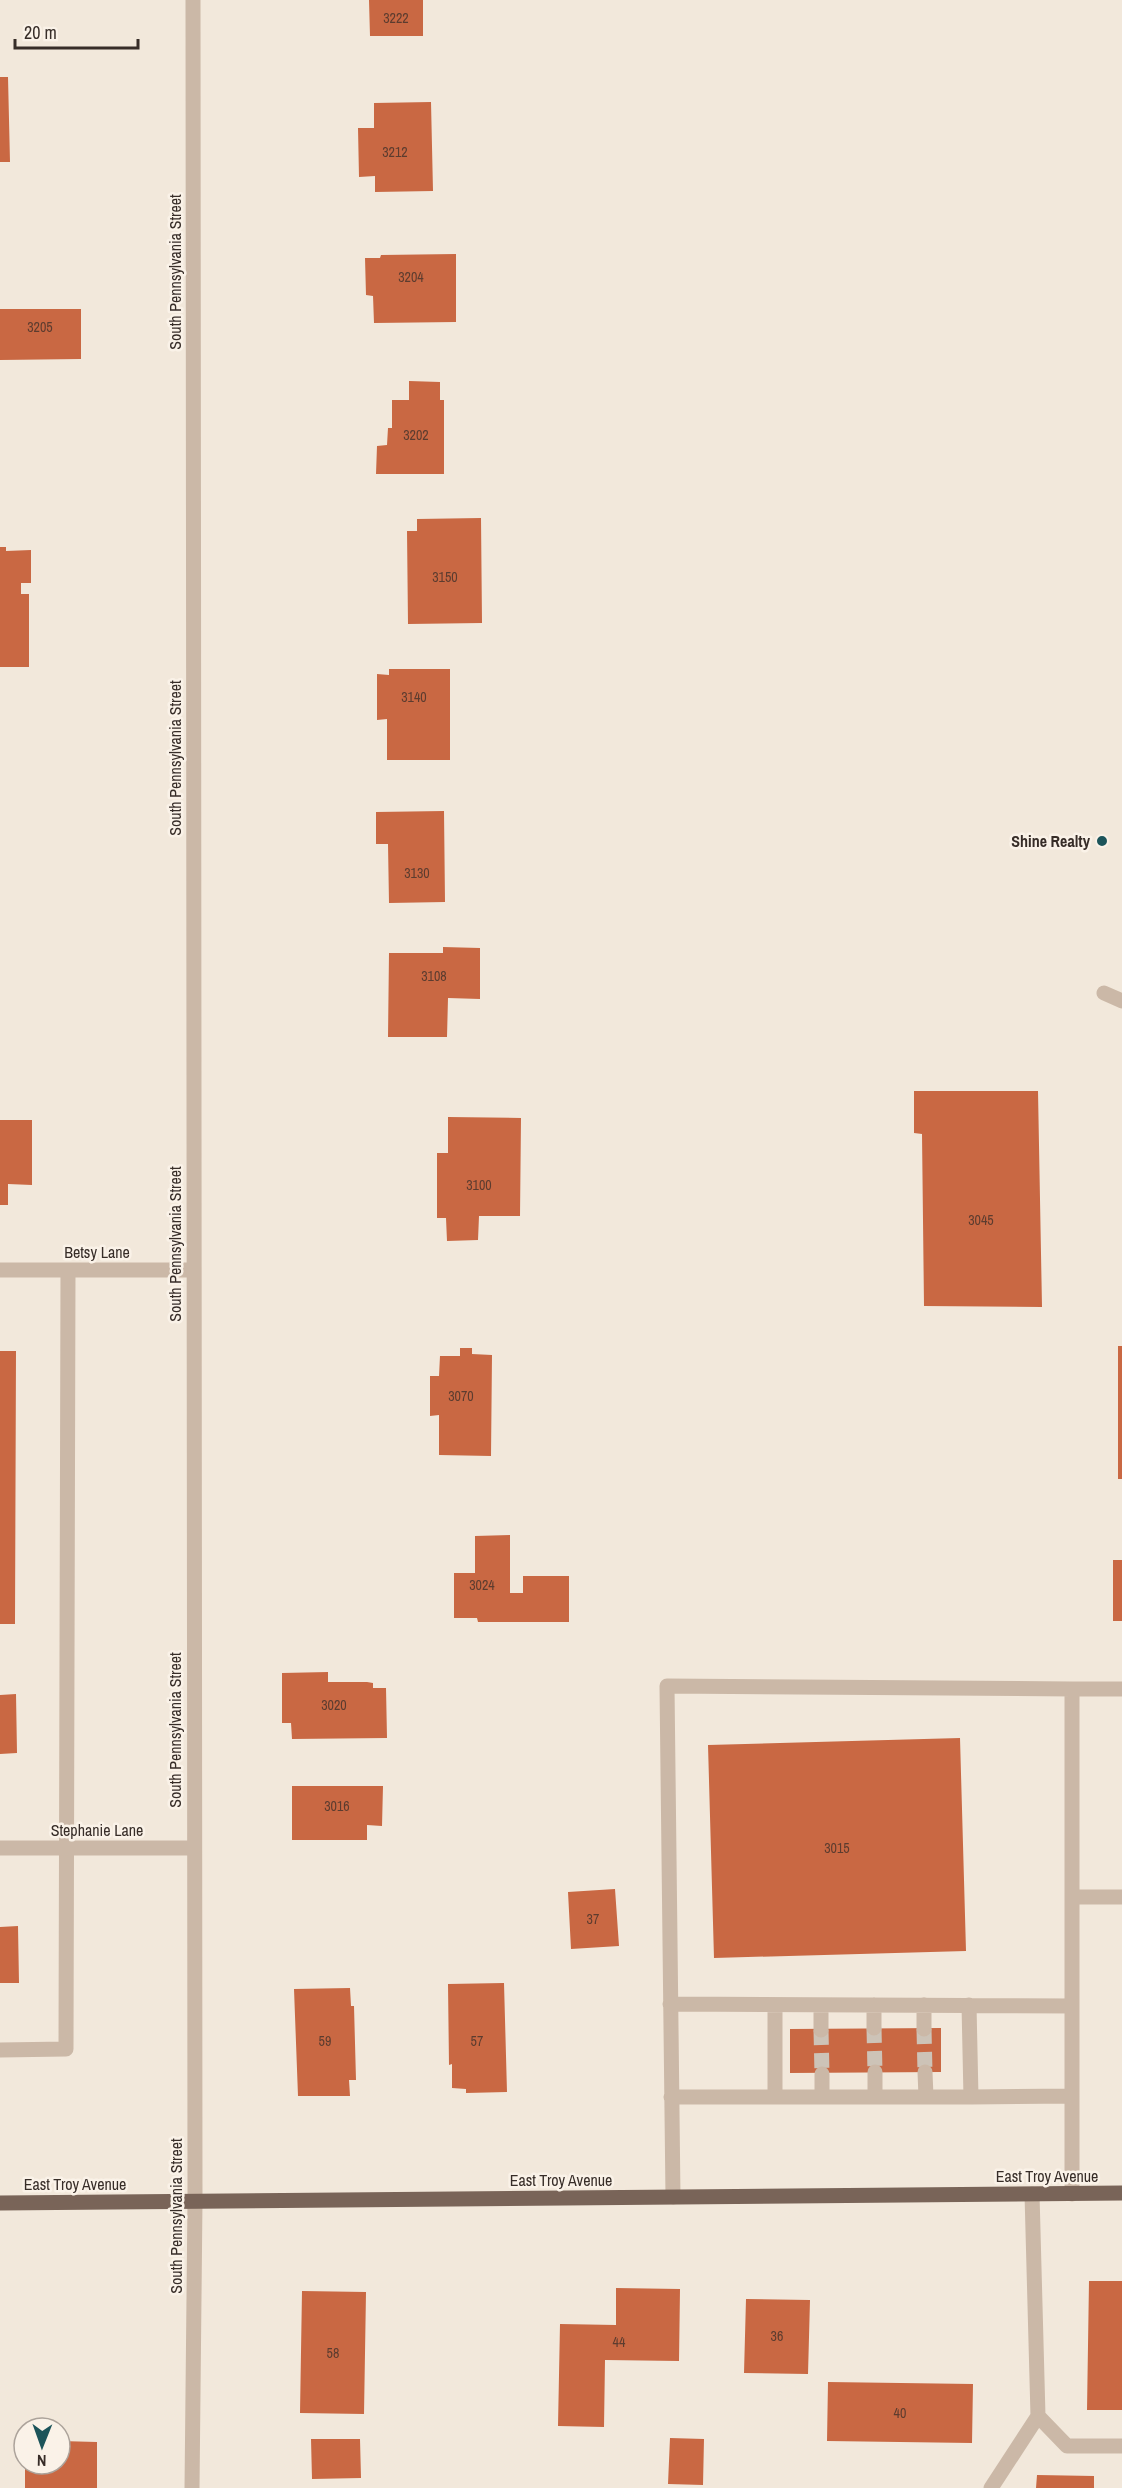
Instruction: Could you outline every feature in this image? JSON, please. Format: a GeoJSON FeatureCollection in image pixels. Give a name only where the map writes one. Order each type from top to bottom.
{"type":"FeatureCollection","features":[{"type":"Feature","properties":{"kind":"main road","name":"East Troy Avenue"},"geometry":{"type":"LineString","coordinates":[[0,2203],[1122,2193]]}},
{"type":"Feature","properties":{"kind":"street","name":"South Pennsylvania Street"},"geometry":{"type":"LineString","coordinates":[[192,2488],[195,2201],[193,0]]}},
{"type":"Feature","properties":{"kind":"street"},"geometry":{"type":"LineString","coordinates":[[1104,993],[1122,1001]]}},
{"type":"Feature","properties":{"kind":"street","name":"Betsy Lane"},"geometry":{"type":"LineString","coordinates":[[0,1270],[193,1270]]}},
{"type":"Feature","properties":{"kind":"street"},"geometry":{"type":"LineString","coordinates":[[0,2050],[66,2049],[68,1270]]}},
{"type":"Feature","properties":{"kind":"street"},"geometry":{"type":"LineString","coordinates":[[673,2197],[667,1686],[1122,1689]]}},
{"type":"Feature","properties":{"kind":"street"},"geometry":{"type":"LineString","coordinates":[[1072,1689],[1072,2194]]}},
{"type":"Feature","properties":{"kind":"street","name":"Stephanie Lane"},"geometry":{"type":"LineString","coordinates":[[0,1848],[193,1848]]}},
{"type":"Feature","properties":{"kind":"street"},"geometry":{"type":"LineString","coordinates":[[1072,1897],[1122,1897]]}},
{"type":"Feature","properties":{"kind":"street"},"geometry":{"type":"LineString","coordinates":[[670,2004],[1072,2006]]}},
{"type":"Feature","properties":{"kind":"street"},"geometry":{"type":"LineString","coordinates":[[775,2005],[775,2097]]}},
{"type":"Feature","properties":{"kind":"street"},"geometry":{"type":"LineString","coordinates":[[821,2005],[821,2030]]}},
{"type":"Feature","properties":{"kind":"street"},"geometry":{"type":"LineString","coordinates":[[874,2005],[874,2028]]}},
{"type":"Feature","properties":{"kind":"street"},"geometry":{"type":"LineString","coordinates":[[924,2005],[924,2029]]}},
{"type":"Feature","properties":{"kind":"street"},"geometry":{"type":"LineString","coordinates":[[969,2006],[971,2097]]}},
{"type":"Feature","properties":{"kind":"street"},"geometry":{"type":"LineString","coordinates":[[875,2072],[875,2096]]}},
{"type":"Feature","properties":{"kind":"street"},"geometry":{"type":"LineString","coordinates":[[925,2072],[926,2097]]}},
{"type":"Feature","properties":{"kind":"street"},"geometry":{"type":"LineString","coordinates":[[822,2074],[822,2096]]}},
{"type":"Feature","properties":{"kind":"street"},"geometry":{"type":"LineString","coordinates":[[671,2097],[1072,2096]]}},
{"type":"Feature","properties":{"kind":"street"},"geometry":{"type":"LineString","coordinates":[[991,2488],[1038,2416],[1032,2194]]}},
{"type":"Feature","properties":{"kind":"street"},"geometry":{"type":"LineString","coordinates":[[1038,2416],[1067,2446],[1122,2446]]}},
{"type":"Feature","properties":{"kind":"building"},"geometry":{"type":"Polygon","coordinates":[[[369,0],[423,0],[423,36],[370,36],[369,0]]]}},
{"type":"Feature","properties":{"kind":"building"},"geometry":{"type":"Polygon","coordinates":[[[0,77],[8,77],[10,162],[0,162],[0,77]]]}},
{"type":"Feature","properties":{"kind":"building"},"geometry":{"type":"Polygon","coordinates":[[[431,102],[433,191],[375,192],[375,176],[359,177],[358,128],[374,128],[374,103],[431,102]]]}},
{"type":"Feature","properties":{"kind":"building"},"geometry":{"type":"Polygon","coordinates":[[[456,254],[456,322],[374,323],[373,296],[366,295],[365,258],[380,258],[381,255],[456,254]]]}},
{"type":"Feature","properties":{"kind":"building"},"geometry":{"type":"Polygon","coordinates":[[[0,309],[81,309],[81,359],[0,360],[0,309]]]}},
{"type":"Feature","properties":{"kind":"building"},"geometry":{"type":"Polygon","coordinates":[[[409,381],[440,382],[440,400],[444,400],[444,474],[376,474],[377,446],[387,445],[388,428],[392,428],[392,400],[409,400],[409,381]]]}},
{"type":"Feature","properties":{"kind":"building"},"geometry":{"type":"Polygon","coordinates":[[[481,518],[482,623],[408,624],[407,531],[417,531],[417,519],[481,518]]]}},
{"type":"Feature","properties":{"kind":"building"},"geometry":{"type":"Polygon","coordinates":[[[0,547],[6,547],[6,551],[31,550],[31,583],[21,583],[21,594],[29,594],[29,667],[0,667],[0,547]]]}},
{"type":"Feature","properties":{"kind":"building"},"geometry":{"type":"Polygon","coordinates":[[[389,669],[450,669],[450,760],[387,760],[387,719],[377,720],[377,674],[389,675],[389,669]]]}},
{"type":"Feature","properties":{"kind":"building"},"geometry":{"type":"Polygon","coordinates":[[[444,811],[445,902],[389,903],[388,844],[376,844],[376,812],[444,811]]]}},
{"type":"Feature","properties":{"kind":"building"},"geometry":{"type":"Polygon","coordinates":[[[443,947],[480,948],[480,999],[448,998],[447,1037],[388,1037],[389,953],[443,953],[443,947]]]}},
{"type":"Feature","properties":{"kind":"building"},"geometry":{"type":"Polygon","coordinates":[[[914,1091],[1038,1091],[1042,1307],[924,1306],[922,1134],[914,1133],[914,1091]]]}},
{"type":"Feature","properties":{"kind":"building"},"geometry":{"type":"Polygon","coordinates":[[[448,1117],[521,1118],[520,1216],[479,1216],[478,1240],[447,1241],[446,1218],[437,1218],[437,1153],[448,1153],[448,1117]]]}},
{"type":"Feature","properties":{"kind":"building"},"geometry":{"type":"Polygon","coordinates":[[[0,1120],[32,1120],[32,1185],[8,1184],[8,1205],[0,1205],[0,1120]]]}},
{"type":"Feature","properties":{"kind":"building"},"geometry":{"type":"Polygon","coordinates":[[[1118,1346],[1122,1346],[1122,1479],[1118,1479],[1118,1346]]]}},
{"type":"Feature","properties":{"kind":"building"},"geometry":{"type":"Polygon","coordinates":[[[460,1348],[472,1348],[472,1354],[492,1355],[491,1456],[439,1455],[439,1415],[430,1416],[430,1376],[439,1376],[440,1356],[460,1356],[460,1348]]]}},
{"type":"Feature","properties":{"kind":"building"},"geometry":{"type":"Polygon","coordinates":[[[0,1351],[16,1351],[15,1624],[0,1624],[0,1351]]]}},
{"type":"Feature","properties":{"kind":"building"},"geometry":{"type":"Polygon","coordinates":[[[510,1535],[510,1593],[523,1593],[523,1576],[569,1576],[569,1622],[478,1622],[477,1618],[454,1618],[454,1573],[475,1573],[475,1536],[510,1535]]]}},
{"type":"Feature","properties":{"kind":"building"},"geometry":{"type":"Polygon","coordinates":[[[1113,1560],[1122,1560],[1122,1621],[1113,1621],[1113,1560]]]}},
{"type":"Feature","properties":{"kind":"building"},"geometry":{"type":"Polygon","coordinates":[[[328,1672],[328,1682],[367,1682],[373,1683],[373,1688],[386,1688],[387,1738],[292,1739],[291,1723],[282,1723],[282,1673],[328,1672]]]}},
{"type":"Feature","properties":{"kind":"building"},"geometry":{"type":"Polygon","coordinates":[[[16,1694],[17,1753],[0,1754],[0,1695],[16,1694]]]}},
{"type":"Feature","properties":{"kind":"building"},"geometry":{"type":"Polygon","coordinates":[[[960,1738],[966,1951],[714,1958],[708,1745],[960,1738]]]}},
{"type":"Feature","properties":{"kind":"building"},"geometry":{"type":"Polygon","coordinates":[[[292,1786],[383,1786],[382,1826],[367,1825],[367,1840],[292,1840],[292,1786]]]}},
{"type":"Feature","properties":{"kind":"building"},"geometry":{"type":"Polygon","coordinates":[[[615,1889],[619,1946],[571,1949],[568,1892],[615,1889]]]}},
{"type":"Feature","properties":{"kind":"building"},"geometry":{"type":"Polygon","coordinates":[[[18,1926],[19,1983],[0,1983],[0,1927],[18,1926]]]}},
{"type":"Feature","properties":{"kind":"building"},"geometry":{"type":"Polygon","coordinates":[[[504,1983],[507,2092],[466,2093],[466,2089],[452,2088],[452,2064],[449,2065],[448,1984],[504,1983]]]}},
{"type":"Feature","properties":{"kind":"building"},"geometry":{"type":"Polygon","coordinates":[[[350,1988],[351,2006],[354,2006],[356,2080],[349,2080],[350,2096],[298,2096],[294,1989],[350,1988]]]}},
{"type":"Feature","properties":{"kind":"building"},"geometry":{"type":"Polygon","coordinates":[[[941,2028],[941,2072],[790,2073],[790,2029],[941,2028]]]}},
{"type":"Feature","properties":{"kind":"building"},"geometry":{"type":"Polygon","coordinates":[[[1089,2281],[1122,2281],[1122,2410],[1087,2410],[1089,2281]]]}},
{"type":"Feature","properties":{"kind":"building"},"geometry":{"type":"Polygon","coordinates":[[[616,2288],[680,2289],[679,2361],[605,2360],[604,2427],[558,2426],[560,2324],[616,2325],[616,2288]]]}},
{"type":"Feature","properties":{"kind":"building"},"geometry":{"type":"Polygon","coordinates":[[[302,2291],[366,2292],[364,2414],[300,2413],[302,2291]]]}},
{"type":"Feature","properties":{"kind":"building"},"geometry":{"type":"Polygon","coordinates":[[[746,2299],[810,2300],[808,2374],[744,2373],[746,2299]]]}},
{"type":"Feature","properties":{"kind":"building"},"geometry":{"type":"Polygon","coordinates":[[[828,2382],[973,2384],[972,2443],[827,2441],[828,2382]]]}},
{"type":"Feature","properties":{"kind":"building"},"geometry":{"type":"Polygon","coordinates":[[[670,2438],[704,2439],[703,2485],[668,2484],[670,2438]]]}},
{"type":"Feature","properties":{"kind":"building"},"geometry":{"type":"Polygon","coordinates":[[[311,2439],[360,2439],[361,2478],[312,2479],[311,2439]]]}},
{"type":"Feature","properties":{"kind":"building"},"geometry":{"type":"Polygon","coordinates":[[[72,2441],[97,2442],[97,2488],[25,2488],[25,2476],[72,2476],[72,2441]]]}},
{"type":"Feature","properties":{"kind":"building"},"geometry":{"type":"Polygon","coordinates":[[[1037,2475],[1094,2476],[1094,2488],[1036,2488],[1037,2475]]]}},
{"type":"Feature","properties":{"kind":"tunnel"},"geometry":{"type":"LineString","coordinates":[[874,2028],[875,2072]]}},
{"type":"Feature","properties":{"kind":"tunnel"},"geometry":{"type":"LineString","coordinates":[[924,2029],[925,2072]]}},
{"type":"Feature","properties":{"kind":"tunnel"},"geometry":{"type":"LineString","coordinates":[[821,2030],[822,2074]]}},
{"type":"Feature","properties":{"kind":"place","name":"Shine Realty"},"geometry":{"type":"Point","coordinates":[1102,841]}}]}
